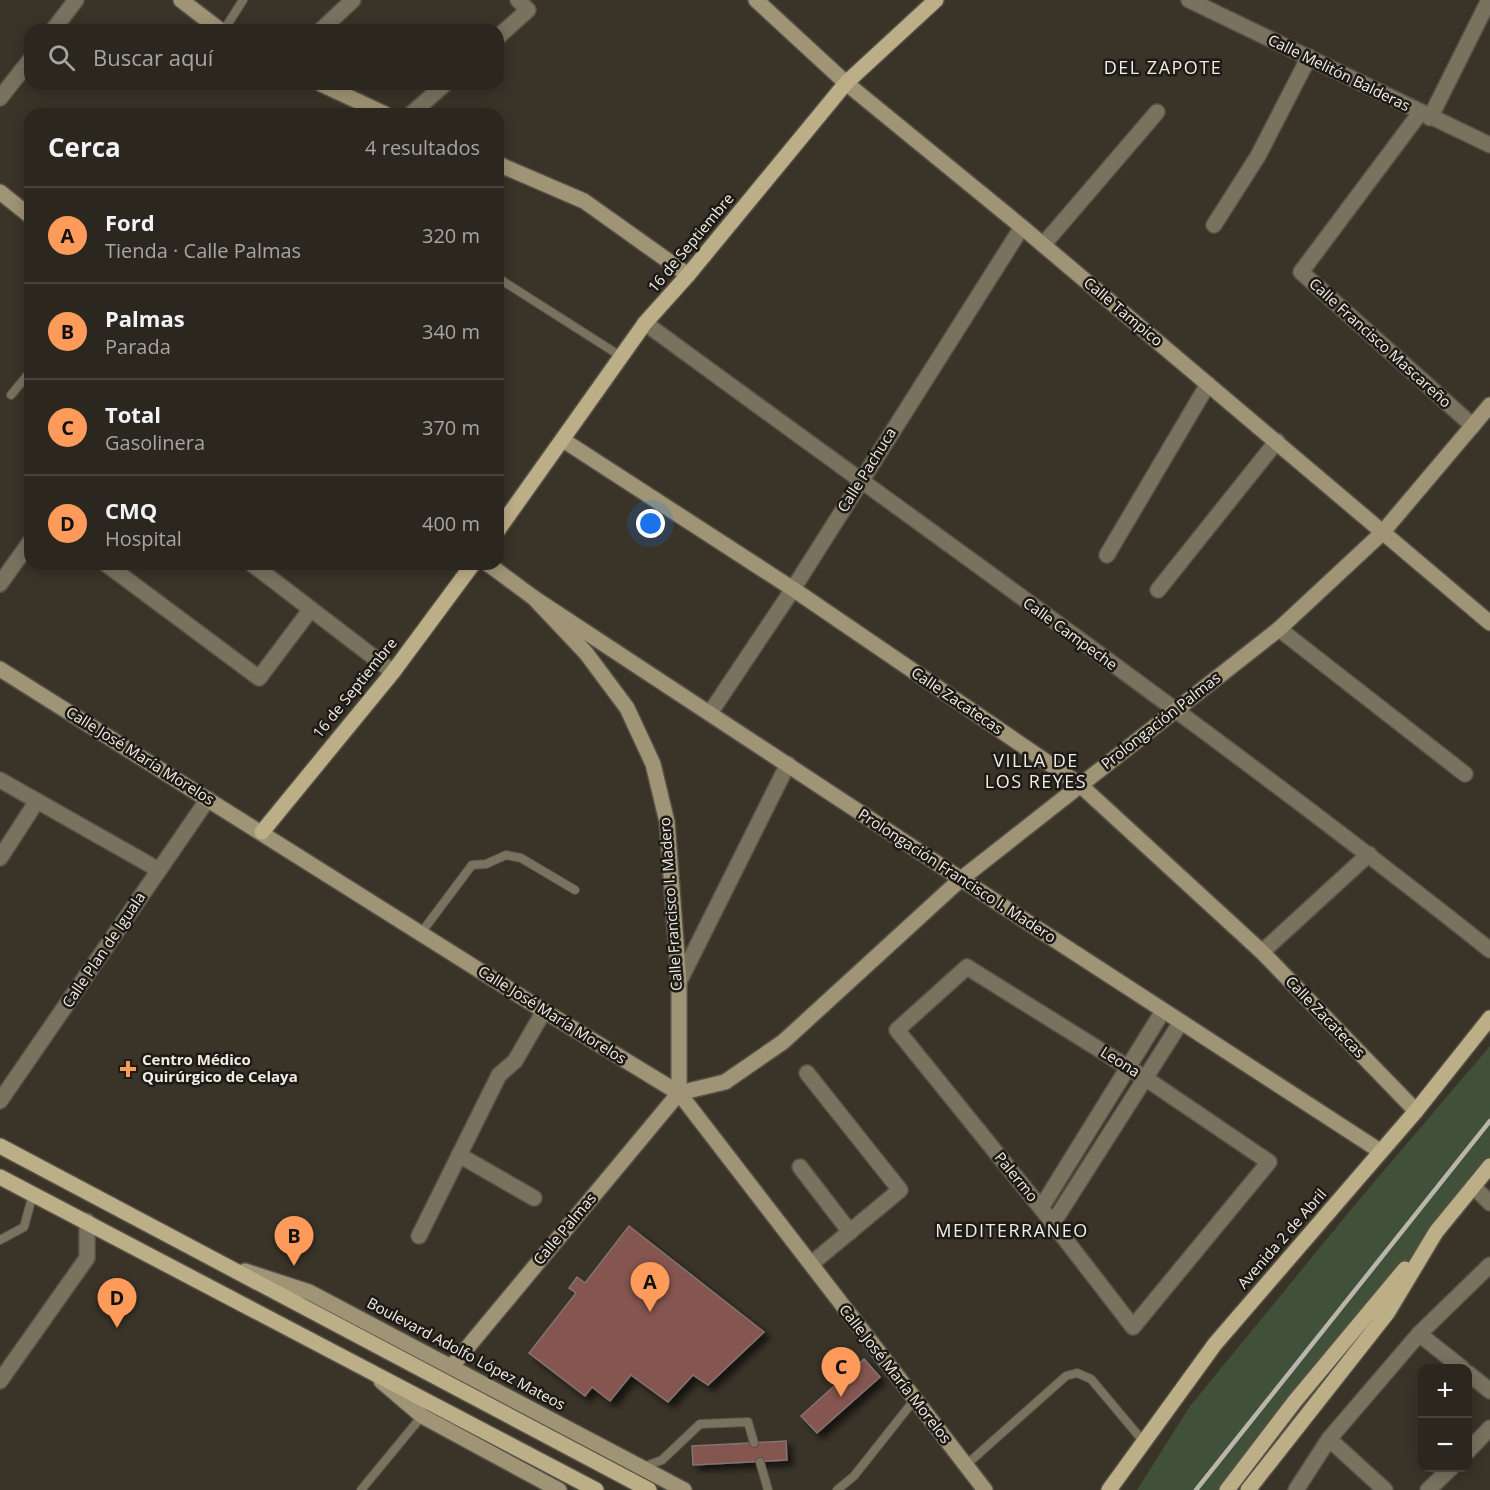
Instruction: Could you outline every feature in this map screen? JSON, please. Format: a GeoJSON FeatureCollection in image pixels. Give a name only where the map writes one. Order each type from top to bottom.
{"type":"FeatureCollection","features":[{"type":"Feature","properties":{"kind":"main road"},"geometry":{"type":"LineString","coordinates":[[181,0],[212,24]]}},
{"type":"Feature","properties":{"kind":"main road","name":"Calle Tampico"},"geometry":{"type":"LineString","coordinates":[[756,0],[846,83],[1022,227],[1490,623]]}},
{"type":"Feature","properties":{"kind":"main road","name":"16 de Septiembre"},"geometry":{"type":"LineString","coordinates":[[504,522],[645,323],[688,275],[846,83],[936,0]]}},
{"type":"Feature","properties":{"kind":"main road"},"geometry":{"type":"LineString","coordinates":[[334,90],[372,108]]}},
{"type":"Feature","properties":{"kind":"main road"},"geometry":{"type":"LineString","coordinates":[[504,167],[584,201],[688,275]]}},
{"type":"Feature","properties":{"kind":"main road"},"geometry":{"type":"LineString","coordinates":[[0,192],[24,211]]}},
{"type":"Feature","properties":{"kind":"main road","name":"Prolongación Palmas"},"geometry":{"type":"LineString","coordinates":[[679,1093],[724,1082],[783,1042],[961,879],[1279,629],[1382,533],[1490,405]]}},
{"type":"Feature","properties":{"kind":"main road","name":"Calle Zacatecas"},"geometry":{"type":"LineString","coordinates":[[563,440],[793,589],[1079,784],[1262,952],[1416,1110]]}},
{"type":"Feature","properties":{"kind":"main road","name":"16 de Septiembre"},"geometry":{"type":"LineString","coordinates":[[262,832],[393,672],[469,570]]}},
{"type":"Feature","properties":{"kind":"main road","name":"Calle Francisco I. Madero"},"geometry":{"type":"LineString","coordinates":[[496,570],[534,598],[586,653],[627,708],[653,764],[667,822],[679,982],[679,1093]]}},
{"type":"Feature","properties":{"kind":"main road","name":"Prolongación Francisco I. Madero"},"geometry":{"type":"LineString","coordinates":[[534,598],[1380,1151]]}},
{"type":"Feature","properties":{"kind":"main road","name":"Calle José María Morelos"},"geometry":{"type":"LineString","coordinates":[[0,669],[544,1011],[679,1093],[985,1490]]}},
{"type":"Feature","properties":{"kind":"main road","name":"Avenida 2 de Abril"},"geometry":{"type":"LineString","coordinates":[[1109,1490],[1215,1344],[1416,1110],[1490,1018]]}},
{"type":"Feature","properties":{"kind":"main road","name":"Calle Palmas"},"geometry":{"type":"LineString","coordinates":[[452,1366],[679,1093]]}},
{"type":"Feature","properties":{"kind":"main road","name":"Boulevard Adolfo López Mateos"},"geometry":{"type":"LineString","coordinates":[[0,1146],[649,1490]]}},
{"type":"Feature","properties":{"kind":"main road"},"geometry":{"type":"LineString","coordinates":[[1227,1490],[1295,1401],[1490,1166]]}},
{"type":"Feature","properties":{"kind":"main road"},"geometry":{"type":"LineString","coordinates":[[0,1177],[596,1490]]}},
{"type":"Feature","properties":{"kind":"main road"},"geometry":{"type":"LineString","coordinates":[[1248,1490],[1388,1312],[1436,1232]]}},
{"type":"Feature","properties":{"kind":"main road","name":"Boulevard Adolfo López Mateos"},"geometry":{"type":"LineString","coordinates":[[224,1264],[309,1292],[684,1490]]}},
{"type":"Feature","properties":{"kind":"main road"},"geometry":{"type":"LineString","coordinates":[[370,1371],[422,1416],[559,1490]]}},
{"type":"Feature","properties":{"kind":"street"},"geometry":{"type":"LineString","coordinates":[[58,24],[76,0]]}},
{"type":"Feature","properties":{"kind":"street"},"geometry":{"type":"LineString","coordinates":[[327,24],[353,0]]}},
{"type":"Feature","properties":{"kind":"street"},"geometry":{"type":"LineString","coordinates":[[504,32],[528,10],[518,0]]}},
{"type":"Feature","properties":{"kind":"street","name":"Calle Melitón Balderas"},"geometry":{"type":"LineString","coordinates":[[1189,0],[1425,116],[1490,145]]}},
{"type":"Feature","properties":{"kind":"street","name":"Calle Francisco Mascareño"},"geometry":{"type":"LineString","coordinates":[[1473,426],[1301,272],[1425,116],[1489,0]]}},
{"type":"Feature","properties":{"kind":"street"},"geometry":{"type":"LineString","coordinates":[[1214,225],[1258,156],[1309,57]]}},
{"type":"Feature","properties":{"kind":"street"},"geometry":{"type":"LineString","coordinates":[[0,98],[24,68]]}},
{"type":"Feature","properties":{"kind":"street"},"geometry":{"type":"LineString","coordinates":[[418,108],[438,90]]}},
{"type":"Feature","properties":{"kind":"street"},"geometry":{"type":"LineString","coordinates":[[1043,245],[1157,112]]}},
{"type":"Feature","properties":{"kind":"street","name":"Calle Pachuca"},"geometry":{"type":"LineString","coordinates":[[710,713],[793,589],[1022,227]]}},
{"type":"Feature","properties":{"kind":"street","name":"Calle Campeche"},"geometry":{"type":"LineString","coordinates":[[645,323],[1175,710],[1369,854],[1490,950]]}},
{"type":"Feature","properties":{"kind":"street"},"geometry":{"type":"LineString","coordinates":[[1107,555],[1208,384]]}},
{"type":"Feature","properties":{"kind":"street"},"geometry":{"type":"LineString","coordinates":[[1158,590],[1277,441]]}},
{"type":"Feature","properties":{"kind":"street"},"geometry":{"type":"LineString","coordinates":[[0,584],[24,550]]}},
{"type":"Feature","properties":{"kind":"street"},"geometry":{"type":"LineString","coordinates":[[114,570],[259,678],[311,609]]}},
{"type":"Feature","properties":{"kind":"street"},"geometry":{"type":"LineString","coordinates":[[260,570],[393,672]]}},
{"type":"Feature","properties":{"kind":"street"},"geometry":{"type":"LineString","coordinates":[[1279,629],[1465,774]]}},
{"type":"Feature","properties":{"kind":"street"},"geometry":{"type":"LineString","coordinates":[[679,982],[789,764]]}},
{"type":"Feature","properties":{"kind":"street"},"geometry":{"type":"LineString","coordinates":[[0,780],[159,870]]}},
{"type":"Feature","properties":{"kind":"street","name":"Calle Plan de Iguala"},"geometry":{"type":"LineString","coordinates":[[0,1101],[208,799]]}},
{"type":"Feature","properties":{"kind":"street"},"geometry":{"type":"LineString","coordinates":[[0,858],[37,801]]}},
{"type":"Feature","properties":{"kind":"street"},"geometry":{"type":"LineString","coordinates":[[1262,952],[1369,854]]}},
{"type":"Feature","properties":{"kind":"street","name":"Leona"},"geometry":{"type":"LineString","coordinates":[[897,1030],[967,967],[1145,1078],[1269,1162],[1133,1327]]}},
{"type":"Feature","properties":{"kind":"street"},"geometry":{"type":"LineString","coordinates":[[419,1236],[499,1075],[515,1061],[544,1011]]}},
{"type":"Feature","properties":{"kind":"street"},"geometry":{"type":"LineString","coordinates":[[1041,1208],[1163,1011]]}},
{"type":"Feature","properties":{"kind":"street"},"geometry":{"type":"LineString","coordinates":[[1053,1223],[1181,1022]]}},
{"type":"Feature","properties":{"kind":"street","name":"Palermo"},"geometry":{"type":"LineString","coordinates":[[897,1030],[1053,1223],[1133,1327]]}},
{"type":"Feature","properties":{"kind":"street"},"geometry":{"type":"LineString","coordinates":[[807,1073],[900,1190],[811,1264]]}},
{"type":"Feature","properties":{"kind":"street"},"geometry":{"type":"LineString","coordinates":[[459,1155],[534,1198]]}},
{"type":"Feature","properties":{"kind":"street"},"geometry":{"type":"LineString","coordinates":[[800,1167],[850,1232]]}},
{"type":"Feature","properties":{"kind":"street"},"geometry":{"type":"LineString","coordinates":[[1473,1186],[1490,1203]]}},
{"type":"Feature","properties":{"kind":"street"},"geometry":{"type":"LineString","coordinates":[[0,1382],[87,1258],[87,1221]]}},
{"type":"Feature","properties":{"kind":"street"},"geometry":{"type":"LineString","coordinates":[[1296,1490],[1329,1439],[1419,1334],[1490,1265]]}},
{"type":"Feature","properties":{"kind":"street"},"geometry":{"type":"LineString","coordinates":[[1419,1334],[1457,1364]]}},
{"type":"Feature","properties":{"kind":"street"},"geometry":{"type":"LineString","coordinates":[[1472,1377],[1490,1391]]}},
{"type":"Feature","properties":{"kind":"street"},"geometry":{"type":"LineString","coordinates":[[1472,1446],[1490,1428]]}},
{"type":"Feature","properties":{"kind":"street"},"geometry":{"type":"LineString","coordinates":[[1329,1439],[1385,1490]]}},
{"type":"Feature","properties":{"kind":"street"},"geometry":{"type":"LineString","coordinates":[[1428,1490],[1446,1472]]}},
{"type":"Feature","properties":{"kind":"lane"},"geometry":{"type":"LineString","coordinates":[[228,24],[243,0]]}},
{"type":"Feature","properties":{"kind":"lane"},"geometry":{"type":"LineString","coordinates":[[504,282],[622,357]]}},
{"type":"Feature","properties":{"kind":"lane"},"geometry":{"type":"LineString","coordinates":[[12,395],[24,380]]}},
{"type":"Feature","properties":{"kind":"lane"},"geometry":{"type":"LineString","coordinates":[[421,933],[472,866],[486,864],[506,855],[521,858],[574,890]]}},
{"type":"Feature","properties":{"kind":"lane"},"geometry":{"type":"LineString","coordinates":[[0,1240],[24,1227],[33,1194]]}},
{"type":"Feature","properties":{"kind":"lane"},"geometry":{"type":"LineString","coordinates":[[966,1465],[1066,1376],[1077,1373],[1091,1379],[1143,1441]]}},
{"type":"Feature","properties":{"kind":"lane"},"geometry":{"type":"LineString","coordinates":[[837,1490],[854,1476],[915,1399]]}},
{"type":"Feature","properties":{"kind":"lane"},"geometry":{"type":"LineString","coordinates":[[361,1490],[422,1416]]}},
{"type":"Feature","properties":{"kind":"lane"},"geometry":{"type":"LineString","coordinates":[[643,1467],[662,1460],[700,1424],[748,1422],[754,1443]]}},
{"type":"Feature","properties":{"kind":"lane"},"geometry":{"type":"LineString","coordinates":[[760,1462],[768,1490]]}},
{"type":"Feature","properties":{"kind":"green space"},"geometry":{"type":"Polygon","coordinates":[[[1490,1046],[1490,1158],[1388,1289],[1220,1490],[1137,1490],[1190,1406],[1358,1201],[1490,1046]]]}},
{"type":"Feature","properties":{"kind":"building"},"geometry":{"type":"Polygon","coordinates":[[[629,1226],[764,1332],[708,1385],[693,1375],[668,1402],[631,1375],[610,1401],[592,1387],[585,1396],[529,1353],[576,1293],[569,1288],[577,1277],[585,1283],[629,1226]]]}},
{"type":"Feature","properties":{"kind":"building"},"geometry":{"type":"Polygon","coordinates":[[[864,1359],[880,1377],[817,1433],[801,1416],[864,1359]]]}},
{"type":"Feature","properties":{"kind":"building"},"geometry":{"type":"Polygon","coordinates":[[[786,1441],[787,1460],[693,1465],[692,1446],[786,1441]]]}},
{"type":"Feature","properties":{"kind":"railway"},"geometry":{"type":"LineString","coordinates":[[1196,1490],[1490,1121]]}},
{"type":"Feature","properties":{"kind":"place","name":"Centro Médico Quirúrgico de Celaya"},"geometry":{"type":"Point","coordinates":[128,1069]}},
{"type":"Feature","properties":{"kind":"place","name":"Palmas"},"geometry":{"type":"Point","coordinates":[294,1266]}},
{"type":"Feature","properties":{"kind":"place","name":"Ford"},"geometry":{"type":"Point","coordinates":[650,1312]}},
{"type":"Feature","properties":{"kind":"place","name":"CMQ"},"geometry":{"type":"Point","coordinates":[117,1328]}},
{"type":"Feature","properties":{"kind":"place","name":"Total"},"geometry":{"type":"Point","coordinates":[841,1397]}},
{"type":"Feature","properties":{"kind":"district","name":"DEL ZAPOTE"},"geometry":{"type":"Point","coordinates":[1163,68]}},
{"type":"Feature","properties":{"kind":"district","name":"VILLA DE LOS REYES"},"geometry":{"type":"Point","coordinates":[1036,771]}},
{"type":"Feature","properties":{"kind":"district","name":"MEDITERRANEO"},"geometry":{"type":"Point","coordinates":[1012,1231]}}]}
